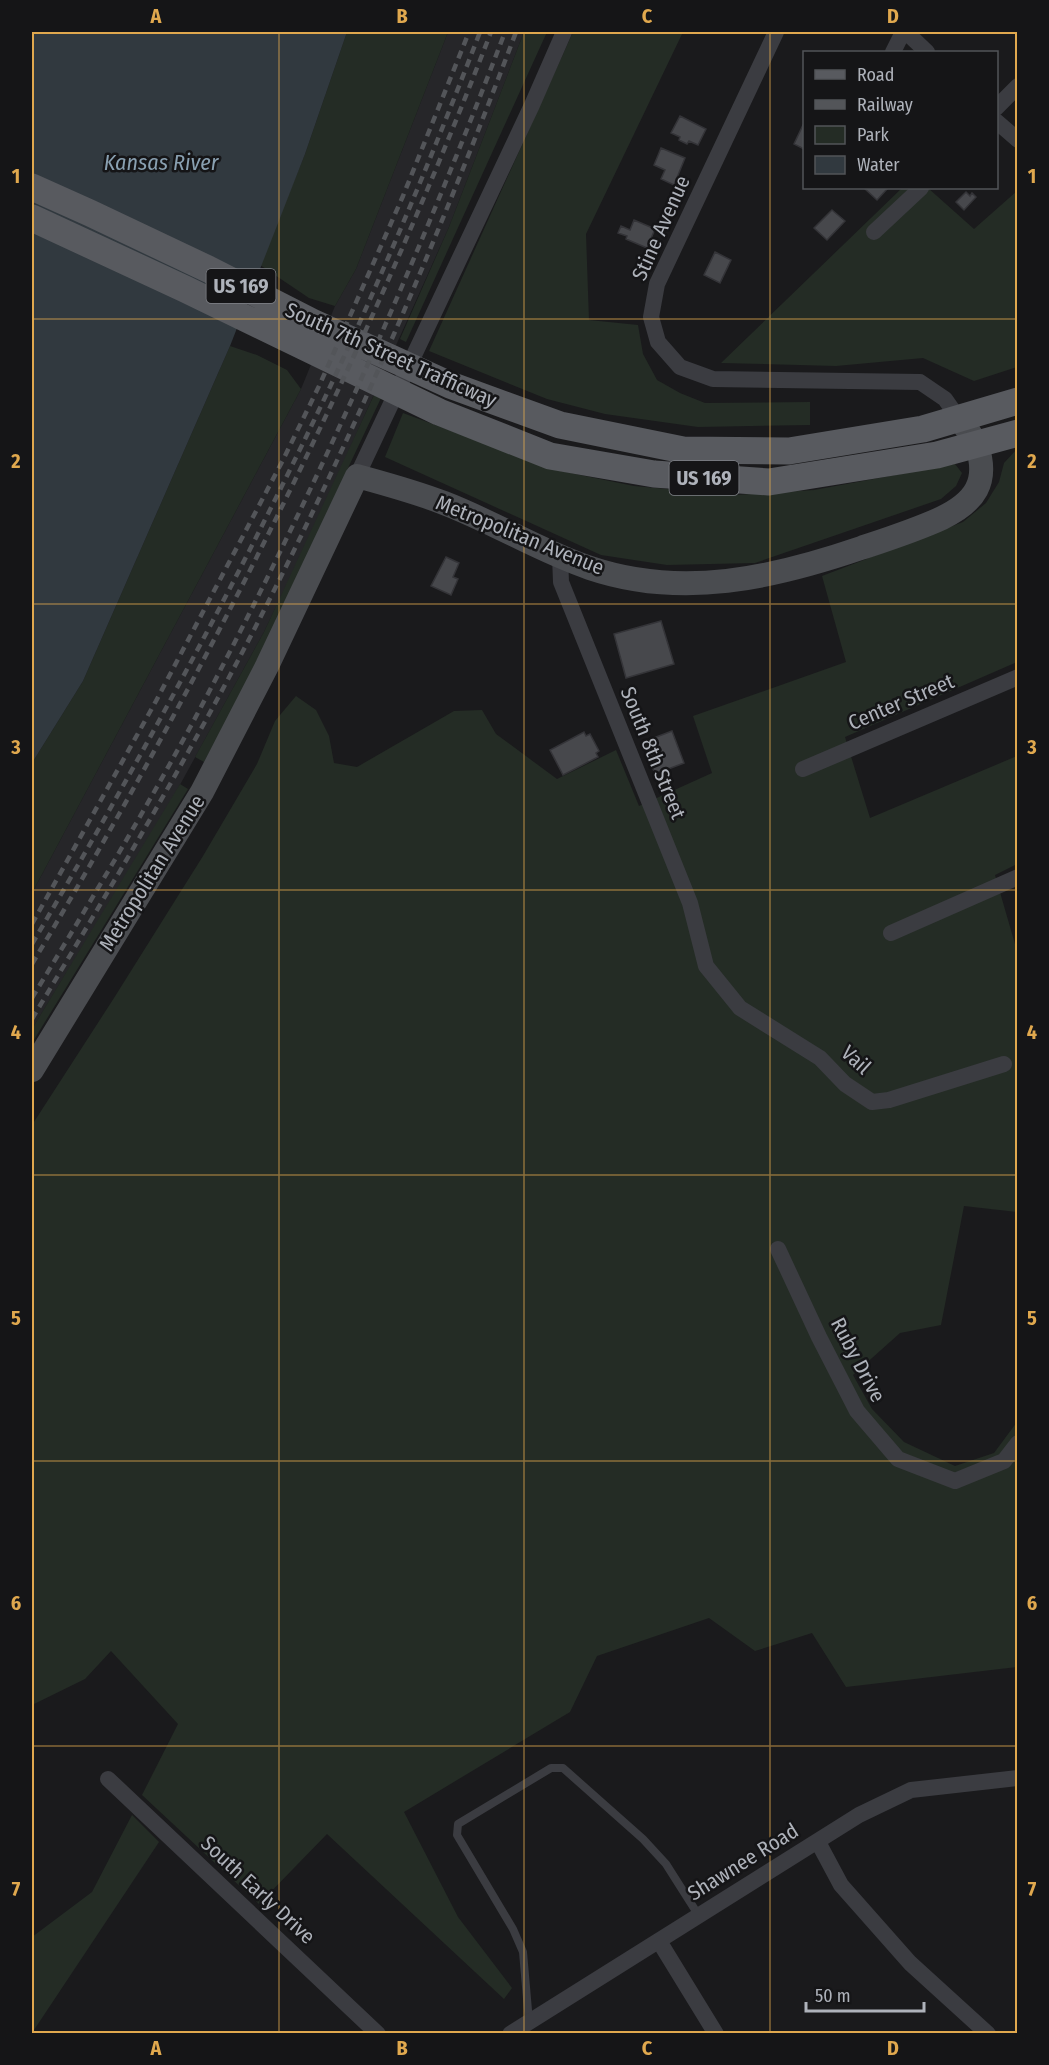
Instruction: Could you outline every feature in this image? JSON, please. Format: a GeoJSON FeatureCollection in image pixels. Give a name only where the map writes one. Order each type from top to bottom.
{"type":"FeatureCollection","features":[{"type":"Feature","properties":{"kind":"main road","name":"South 7th Street Trafficway"},"geometry":{"type":"LineString","coordinates":[[32,187],[208,269],[312,322],[450,385],[560,425],[683,450],[789,452],[923,429],[1017,401]]}},
{"type":"Feature","properties":{"kind":"main road","name":"South 7th Street Trafficway"},"geometry":{"type":"LineString","coordinates":[[32,218],[439,412],[550,456],[654,474],[769,482],[937,455],[1017,433]]}},
{"type":"Feature","properties":{"kind":"main road"},"geometry":{"type":"LineString","coordinates":[[959,419],[976,444]]}},
{"type":"Feature","properties":{"kind":"main road","name":"Metropolitan Avenue"},"geometry":{"type":"LineString","coordinates":[[32,1070],[202,792],[267,666],[357,476],[445,503],[592,569],[621,576],[683,583],[748,579],[816,564],[931,523],[964,505],[975,494],[981,483],[976,444]]}},
{"type":"Feature","properties":{"kind":"street","name":"Metropolitan Avenue"},"geometry":{"type":"LineString","coordinates":[[357,476],[532,105],[564,32]]}},
{"type":"Feature","properties":{"kind":"street","name":"Stine Avenue"},"geometry":{"type":"LineString","coordinates":[[776,32],[657,284],[651,317],[658,342],[680,367],[713,379],[921,382],[945,399],[959,419]]}},
{"type":"Feature","properties":{"kind":"street"},"geometry":{"type":"LineString","coordinates":[[894,51],[905,32],[926,51]]}},
{"type":"Feature","properties":{"kind":"street"},"geometry":{"type":"LineString","coordinates":[[998,106],[1017,86]]}},
{"type":"Feature","properties":{"kind":"street"},"geometry":{"type":"LineString","coordinates":[[998,123],[1017,140]]}},
{"type":"Feature","properties":{"kind":"street"},"geometry":{"type":"LineString","coordinates":[[874,232],[920,189]]}},
{"type":"Feature","properties":{"kind":"street","name":"South 8th Street"},"geometry":{"type":"LineString","coordinates":[[560,556],[561,582],[690,903],[706,966]]}},
{"type":"Feature","properties":{"kind":"street","name":"Center Street"},"geometry":{"type":"LineString","coordinates":[[803,769],[1017,677]]}},
{"type":"Feature","properties":{"kind":"street"},"geometry":{"type":"LineString","coordinates":[[891,933],[1017,877]]}},
{"type":"Feature","properties":{"kind":"street","name":"Vail"},"geometry":{"type":"LineString","coordinates":[[706,966],[740,1008],[820,1058],[845,1084],[872,1102],[889,1100],[1004,1064]]}},
{"type":"Feature","properties":{"kind":"street","name":"Ruby Drive"},"geometry":{"type":"LineString","coordinates":[[778,1249],[857,1411],[898,1459],[955,1480],[1004,1461],[1017,1443]]}},
{"type":"Feature","properties":{"kind":"street","name":"Shawnee Road"},"geometry":{"type":"LineString","coordinates":[[510,2034],[859,1815],[911,1790],[1017,1778]]}},
{"type":"Feature","properties":{"kind":"street","name":"South Early Drive"},"geometry":{"type":"LineString","coordinates":[[108,1779],[378,2034]]}},
{"type":"Feature","properties":{"kind":"street"},"geometry":{"type":"LineString","coordinates":[[818,1842],[841,1885],[910,1963],[988,2034]]}},
{"type":"Feature","properties":{"kind":"street"},"geometry":{"type":"LineString","coordinates":[[659,1941],[716,2034]]}},
{"type":"Feature","properties":{"kind":"lane"},"geometry":{"type":"LineString","coordinates":[[528,2022],[523,1952],[513,1929],[457,1835],[458,1824],[551,1768],[563,1768],[643,1839],[666,1864],[699,1916]]}},
{"type":"Feature","properties":{"kind":"shaded area"},"geometry":{"type":"Polygon","coordinates":[[[448,32],[524,32],[449,227],[320,515],[264,632],[165,812],[32,1029],[32,893],[301,389],[335,306],[356,269],[448,32]]]}},
{"type":"Feature","properties":{"kind":"green space"},"geometry":{"type":"Polygon","coordinates":[[[347,32],[448,32],[356,269],[335,306],[309,298],[260,265],[305,154],[347,32]]]}},
{"type":"Feature","properties":{"kind":"green space"},"geometry":{"type":"Polygon","coordinates":[[[524,32],[547,32],[406,342],[400,339],[449,227],[524,32]]]}},
{"type":"Feature","properties":{"kind":"green space"},"geometry":{"type":"Polygon","coordinates":[[[573,32],[683,32],[586,234],[589,320],[638,325],[643,354],[657,380],[680,393],[705,403],[810,402],[810,425],[698,427],[605,414],[547,399],[429,351],[573,32]]]}},
{"type":"Feature","properties":{"kind":"green space"},"geometry":{"type":"Polygon","coordinates":[[[901,189],[929,189],[974,229],[1017,191],[1017,367],[974,381],[923,358],[836,366],[721,363],[901,189]]]}},
{"type":"Feature","properties":{"kind":"green space"},"geometry":{"type":"Polygon","coordinates":[[[230,346],[257,355],[287,370],[301,389],[32,893],[32,763],[83,681],[230,346]]]}},
{"type":"Feature","properties":{"kind":"green space"},"geometry":{"type":"Polygon","coordinates":[[[374,395],[381,398],[245,686],[204,762],[195,757],[264,632],[374,395]]]}},
{"type":"Feature","properties":{"kind":"green space"},"geometry":{"type":"Polygon","coordinates":[[[403,413],[556,470],[634,486],[734,495],[814,490],[955,464],[962,473],[956,486],[941,499],[755,563],[667,565],[601,555],[385,457],[403,413]]]}},
{"type":"Feature","properties":{"kind":"green space"},"geometry":{"type":"Polygon","coordinates":[[[1017,449],[1017,662],[845,737],[870,818],[1017,756],[1017,864],[995,875],[1017,951],[1017,1212],[964,1206],[941,1325],[900,1333],[853,1375],[872,1409],[904,1442],[955,1466],[994,1453],[1017,1422],[1017,1667],[846,1687],[812,1633],[755,1651],[709,1618],[597,1656],[570,1712],[404,1812],[458,1917],[512,1988],[504,1999],[327,1834],[259,1904],[142,1795],[178,1724],[111,1651],[85,1679],[32,1705],[32,1125],[203,856],[257,764],[275,721],[296,696],[316,710],[329,736],[334,763],[357,767],[454,711],[482,710],[496,734],[557,779],[616,750],[639,806],[712,773],[693,716],[846,662],[822,576],[963,522],[986,503],[999,482],[1004,463],[1017,449]]]}},
{"type":"Feature","properties":{"kind":"green space"},"geometry":{"type":"Polygon","coordinates":[[[180,784],[188,789],[32,1043],[32,1029],[180,784]]]}},
{"type":"Feature","properties":{"kind":"green space"},"geometry":{"type":"Polygon","coordinates":[[[132,1815],[159,1842],[32,2033],[32,1937],[92,1892],[132,1815]]]}},
{"type":"Feature","properties":{"kind":"water","name":"Kansas River"},"geometry":{"type":"Polygon","coordinates":[[[32,32],[347,32],[305,154],[230,346],[83,681],[32,763],[32,32]]]}},
{"type":"Feature","properties":{"kind":"building"},"geometry":{"type":"Polygon","coordinates":[[[680,116],[706,129],[698,145],[689,141],[687,144],[679,140],[680,137],[671,133],[680,116]]]}},
{"type":"Feature","properties":{"kind":"building"},"geometry":{"type":"Polygon","coordinates":[[[803,125],[803,148],[794,144],[803,125]]]}},
{"type":"Feature","properties":{"kind":"building"},"geometry":{"type":"Polygon","coordinates":[[[661,148],[685,158],[674,185],[661,179],[665,170],[654,165],[661,148]]]}},
{"type":"Feature","properties":{"kind":"building"},"geometry":{"type":"Polygon","coordinates":[[[865,189],[887,189],[877,200],[865,189]]]}},
{"type":"Feature","properties":{"kind":"building"},"geometry":{"type":"Polygon","coordinates":[[[966,192],[976,197],[964,210],[956,202],[966,192]]]}},
{"type":"Feature","properties":{"kind":"building"},"geometry":{"type":"Polygon","coordinates":[[[832,210],[845,221],[827,240],[814,228],[832,210]]]}},
{"type":"Feature","properties":{"kind":"building"},"geometry":{"type":"Polygon","coordinates":[[[634,220],[655,229],[647,248],[618,233],[621,226],[630,230],[634,220]]]}},
{"type":"Feature","properties":{"kind":"building"},"geometry":{"type":"Polygon","coordinates":[[[715,252],[731,260],[720,283],[704,275],[715,252]]]}},
{"type":"Feature","properties":{"kind":"building"},"geometry":{"type":"Polygon","coordinates":[[[446,557],[459,563],[453,577],[458,579],[451,595],[431,586],[446,557]]]}},
{"type":"Feature","properties":{"kind":"building"},"geometry":{"type":"Polygon","coordinates":[[[661,621],[674,664],[626,678],[614,634],[661,621]]]}},
{"type":"Feature","properties":{"kind":"building"},"geometry":{"type":"Polygon","coordinates":[[[672,731],[684,763],[655,774],[643,742],[672,731]]]}},
{"type":"Feature","properties":{"kind":"building"},"geometry":{"type":"Polygon","coordinates":[[[584,732],[586,736],[590,734],[599,751],[596,753],[598,757],[563,775],[550,750],[584,732]]]}},
{"type":"Feature","properties":{"kind":"railway"},"geometry":{"type":"LineString","coordinates":[[32,924],[156,701],[283,460],[320,384],[403,196],[469,32]]}},
{"type":"Feature","properties":{"kind":"railway"},"geometry":{"type":"LineString","coordinates":[[32,944],[186,670],[295,460],[389,256],[480,32]]}},
{"type":"Feature","properties":{"kind":"railway"},"geometry":{"type":"LineString","coordinates":[[32,964],[161,738],[281,508],[392,272],[491,32]]}},
{"type":"Feature","properties":{"kind":"railway"},"geometry":{"type":"LineString","coordinates":[[32,998],[174,757],[279,553],[360,382],[398,295],[505,32]]}},
{"type":"Feature","properties":{"kind":"railway"},"geometry":{"type":"LineString","coordinates":[[32,1019],[167,789],[219,696],[282,574],[355,422],[423,267],[516,32]]}}]}
